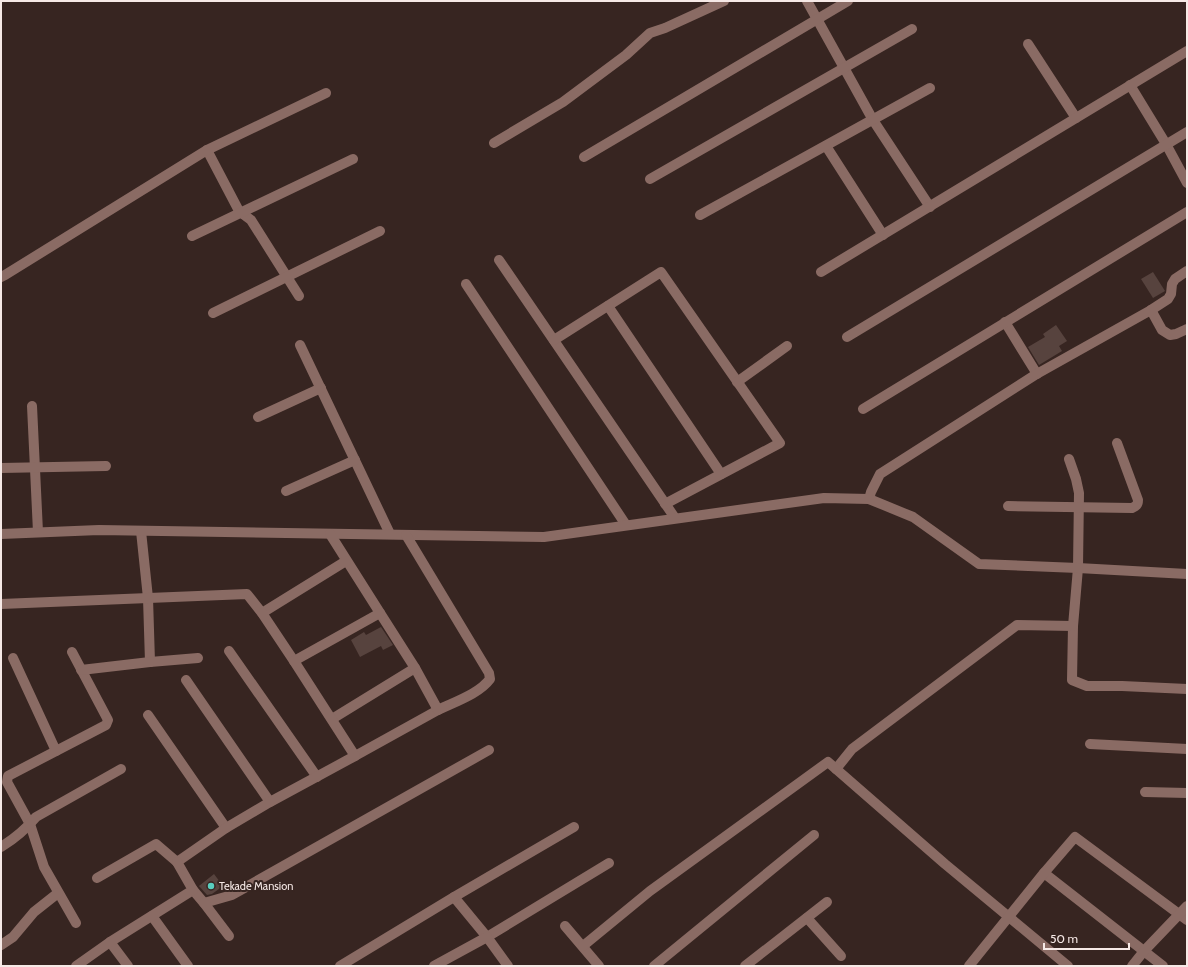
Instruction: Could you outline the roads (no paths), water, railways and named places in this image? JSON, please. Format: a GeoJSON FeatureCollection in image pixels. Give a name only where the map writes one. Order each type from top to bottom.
{"type":"FeatureCollection","features":[{"type":"Feature","properties":{"kind":"street"},"geometry":{"type":"LineString","coordinates":[[494,143],[563,102],[626,55],[650,33],[665,28],[724,1]]}},
{"type":"Feature","properties":{"kind":"street"},"geometry":{"type":"LineString","coordinates":[[807,1],[873,120],[930,207]]}},
{"type":"Feature","properties":{"kind":"street"},"geometry":{"type":"LineString","coordinates":[[584,157],[848,1]]}},
{"type":"Feature","properties":{"kind":"street"},"geometry":{"type":"LineString","coordinates":[[650,179],[912,29]]}},
{"type":"Feature","properties":{"kind":"street"},"geometry":{"type":"LineString","coordinates":[[1028,44],[1076,118]]}},
{"type":"Feature","properties":{"kind":"street"},"geometry":{"type":"LineString","coordinates":[[821,272],[1187,51]]}},
{"type":"Feature","properties":{"kind":"street"},"geometry":{"type":"LineString","coordinates":[[1130,85],[1187,182]]}},
{"type":"Feature","properties":{"kind":"street"},"geometry":{"type":"LineString","coordinates":[[700,215],[930,88]]}},
{"type":"Feature","properties":{"kind":"street"},"geometry":{"type":"LineString","coordinates":[[1,277],[208,150],[326,93]]}},
{"type":"Feature","properties":{"kind":"street"},"geometry":{"type":"LineString","coordinates":[[847,337],[1187,132]]}},
{"type":"Feature","properties":{"kind":"street"},"geometry":{"type":"LineString","coordinates":[[826,146],[883,235]]}},
{"type":"Feature","properties":{"kind":"street"},"geometry":{"type":"LineString","coordinates":[[208,150],[239,211],[251,220],[299,296]]}},
{"type":"Feature","properties":{"kind":"street"},"geometry":{"type":"LineString","coordinates":[[192,236],[352,159]]}},
{"type":"Feature","properties":{"kind":"street"},"geometry":{"type":"LineString","coordinates":[[863,409],[1187,212]]}},
{"type":"Feature","properties":{"kind":"street"},"geometry":{"type":"LineString","coordinates":[[213,313],[380,231]]}},
{"type":"Feature","properties":{"kind":"street"},"geometry":{"type":"LineString","coordinates":[[499,260],[674,518]]}},
{"type":"Feature","properties":{"kind":"street"},"geometry":{"type":"LineString","coordinates":[[870,495],[880,474],[1037,374],[1168,299],[1175,279],[1187,271]]}},
{"type":"Feature","properties":{"kind":"street"},"geometry":{"type":"LineString","coordinates":[[554,340],[661,272],[780,443],[665,504]]}},
{"type":"Feature","properties":{"kind":"street"},"geometry":{"type":"LineString","coordinates":[[466,284],[626,525]]}},
{"type":"Feature","properties":{"kind":"street"},"geometry":{"type":"LineString","coordinates":[[608,306],[721,474]]}},
{"type":"Feature","properties":{"kind":"street"},"geometry":{"type":"LineString","coordinates":[[1150,310],[1162,330],[1170,336],[1187,328]]}},
{"type":"Feature","properties":{"kind":"street"},"geometry":{"type":"LineString","coordinates":[[1005,322],[1037,374]]}},
{"type":"Feature","properties":{"kind":"street"},"geometry":{"type":"LineString","coordinates":[[300,345],[390,534]]}},
{"type":"Feature","properties":{"kind":"street"},"geometry":{"type":"LineString","coordinates":[[737,382],[787,346]]}},
{"type":"Feature","properties":{"kind":"street"},"geometry":{"type":"LineString","coordinates":[[258,417],[321,388]]}},
{"type":"Feature","properties":{"kind":"street"},"geometry":{"type":"LineString","coordinates":[[32,406],[38,532]]}},
{"type":"Feature","properties":{"kind":"street"},"geometry":{"type":"LineString","coordinates":[[1008,506],[1079,508],[1136,507],[1138,500],[1117,443]]}},
{"type":"Feature","properties":{"kind":"street"},"geometry":{"type":"LineString","coordinates":[[1069,459],[1079,493],[1078,568],[1073,626],[1072,680],[1087,686],[1187,689]]}},
{"type":"Feature","properties":{"kind":"street"},"geometry":{"type":"LineString","coordinates":[[286,491],[355,460]]}},
{"type":"Feature","properties":{"kind":"street"},"geometry":{"type":"LineString","coordinates":[[1,468],[106,466]]}},
{"type":"Feature","properties":{"kind":"street"},"geometry":{"type":"LineString","coordinates":[[1,534],[99,530],[544,537],[824,498],[870,495],[913,517],[979,564],[1187,574]]}},
{"type":"Feature","properties":{"kind":"street"},"geometry":{"type":"LineString","coordinates":[[141,531],[148,598],[150,662]]}},
{"type":"Feature","properties":{"kind":"street"},"geometry":{"type":"LineString","coordinates":[[330,534],[414,668],[438,710]]}},
{"type":"Feature","properties":{"kind":"street"},"geometry":{"type":"LineString","coordinates":[[177,862],[226,828],[270,802],[438,710],[474,693],[490,680],[489,673],[406,535]]}},
{"type":"Feature","properties":{"kind":"street"},"geometry":{"type":"LineString","coordinates":[[262,613],[346,561]]}},
{"type":"Feature","properties":{"kind":"street"},"geometry":{"type":"LineString","coordinates":[[1,604],[247,594],[262,613],[355,756]]}},
{"type":"Feature","properties":{"kind":"street"},"geometry":{"type":"LineString","coordinates":[[294,661],[380,613]]}},
{"type":"Feature","properties":{"kind":"street"},"geometry":{"type":"LineString","coordinates":[[836,768],[852,749],[1017,625],[1073,626]]}},
{"type":"Feature","properties":{"kind":"street"},"geometry":{"type":"LineString","coordinates":[[229,651],[317,777]]}},
{"type":"Feature","properties":{"kind":"street"},"geometry":{"type":"LineString","coordinates":[[72,652],[108,720],[106,725],[8,776],[7,782],[30,824],[44,867],[76,923]]}},
{"type":"Feature","properties":{"kind":"street"},"geometry":{"type":"LineString","coordinates":[[13,658],[56,751]]}},
{"type":"Feature","properties":{"kind":"street"},"geometry":{"type":"LineString","coordinates":[[81,670],[198,658]]}},
{"type":"Feature","properties":{"kind":"street"},"geometry":{"type":"LineString","coordinates":[[332,719],[414,668]]}},
{"type":"Feature","properties":{"kind":"street"},"geometry":{"type":"LineString","coordinates":[[186,680],[270,802]]}},
{"type":"Feature","properties":{"kind":"street"},"geometry":{"type":"LineString","coordinates":[[148,715],[226,828]]}},
{"type":"Feature","properties":{"kind":"street"},"geometry":{"type":"LineString","coordinates":[[1090,744],[1187,749]]}},
{"type":"Feature","properties":{"kind":"street"},"geometry":{"type":"LineString","coordinates":[[204,903],[232,895],[489,750]]}},
{"type":"Feature","properties":{"kind":"street"},"geometry":{"type":"LineString","coordinates":[[583,946],[650,891],[828,762],[920,843],[1068,966]]}},
{"type":"Feature","properties":{"kind":"street"},"geometry":{"type":"LineString","coordinates":[[1,847],[30,824],[36,817],[121,769]]}},
{"type":"Feature","properties":{"kind":"street"},"geometry":{"type":"LineString","coordinates":[[1145,792],[1187,793]]}},
{"type":"Feature","properties":{"kind":"street"},"geometry":{"type":"LineString","coordinates":[[340,966],[574,827]]}},
{"type":"Feature","properties":{"kind":"street"},"geometry":{"type":"LineString","coordinates":[[654,966],[814,836]]}},
{"type":"Feature","properties":{"kind":"street"},"geometry":{"type":"LineString","coordinates":[[970,966],[1044,873],[1075,837],[1187,920]]}},
{"type":"Feature","properties":{"kind":"street"},"geometry":{"type":"LineString","coordinates":[[97,878],[156,844],[177,862],[193,890],[229,936]]}},
{"type":"Feature","properties":{"kind":"street"},"geometry":{"type":"LineString","coordinates":[[434,966],[487,937],[609,863]]}},
{"type":"Feature","properties":{"kind":"street"},"geometry":{"type":"LineString","coordinates":[[1044,873],[1163,966]]}},
{"type":"Feature","properties":{"kind":"street"},"geometry":{"type":"LineString","coordinates":[[76,966],[110,942],[193,890]]}},
{"type":"Feature","properties":{"kind":"street"},"geometry":{"type":"LineString","coordinates":[[1,945],[13,936],[34,912],[58,893]]}},
{"type":"Feature","properties":{"kind":"street"},"geometry":{"type":"LineString","coordinates":[[454,897],[487,937],[508,966]]}},
{"type":"Feature","properties":{"kind":"street"},"geometry":{"type":"LineString","coordinates":[[745,966],[757,963],[827,902]]}},
{"type":"Feature","properties":{"kind":"street"},"geometry":{"type":"LineString","coordinates":[[1132,966],[1144,951],[1187,906]]}},
{"type":"Feature","properties":{"kind":"street"},"geometry":{"type":"LineString","coordinates":[[152,916],[188,966]]}},
{"type":"Feature","properties":{"kind":"street"},"geometry":{"type":"LineString","coordinates":[[807,918],[842,956]]}},
{"type":"Feature","properties":{"kind":"street"},"geometry":{"type":"LineString","coordinates":[[565,926],[599,966]]}},
{"type":"Feature","properties":{"kind":"street"},"geometry":{"type":"LineString","coordinates":[[110,942],[128,966]]}},
{"type":"Feature","properties":{"kind":"place","name":"Tekade Mansion"},"geometry":{"type":"Point","coordinates":[211,886]}}]}
